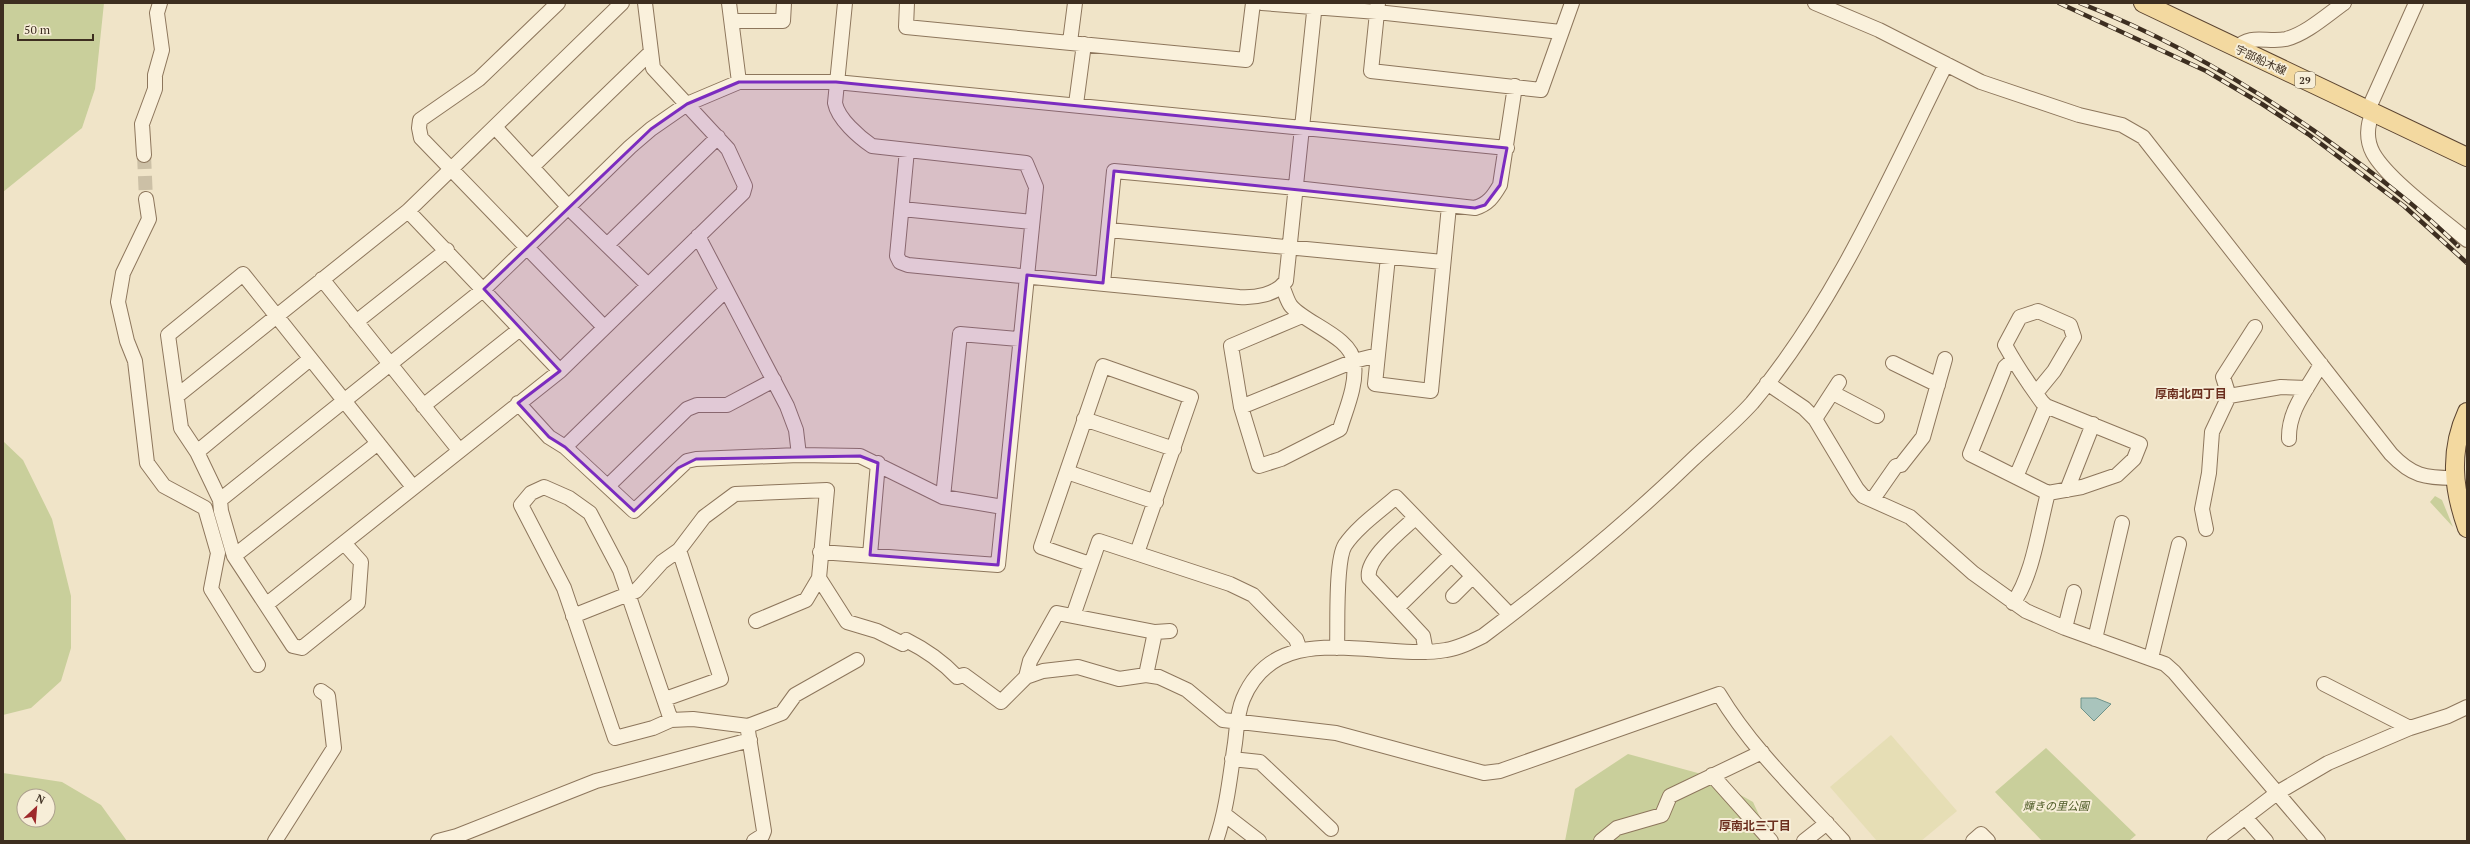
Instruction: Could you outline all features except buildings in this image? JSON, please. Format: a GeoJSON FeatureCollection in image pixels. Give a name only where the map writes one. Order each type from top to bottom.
{"type":"FeatureCollection","features":[{"type":"Feature","properties":{"kind":"main road","name":"宇部船木線"},"geometry":{"type":"LineString","coordinates":[[2143,3],[2467,157]]}},
{"type":"Feature","properties":{"kind":"main road"},"geometry":{"type":"LineString","coordinates":[[2467,412],[2456,447],[2454,478],[2467,528]]}},
{"type":"Feature","properties":{"kind":"street"},"geometry":{"type":"LineString","coordinates":[[144,155],[142,124],[155,88],[154,75],[162,50],[157,13],[160,3]]}},
{"type":"Feature","properties":{"kind":"street"},"geometry":{"type":"LineString","coordinates":[[558,3],[479,79],[420,120],[419,128],[421,138],[528,246],[604,327]]}},
{"type":"Feature","properties":{"kind":"street"},"geometry":{"type":"LineString","coordinates":[[177,396],[408,211],[622,3]]}},
{"type":"Feature","properties":{"kind":"street"},"geometry":{"type":"LineString","coordinates":[[267,604],[560,371],[743,193],[745,186],[728,149],[653,68],[645,3]]}},
{"type":"Feature","properties":{"kind":"street"},"geometry":{"type":"LineString","coordinates":[[729,3],[739,82]]}},
{"type":"Feature","properties":{"kind":"street"},"geometry":{"type":"LineString","coordinates":[[732,21],[783,21],[784,3]]}},
{"type":"Feature","properties":{"kind":"street"},"geometry":{"type":"LineString","coordinates":[[820,552],[998,565],[1019,339],[1036,187],[1026,163],[872,146],[862,139],[836,109],[836,82],[845,3]]}},
{"type":"Feature","properties":{"kind":"street"},"geometry":{"type":"LineString","coordinates":[[907,3],[906,27],[1246,60],[1253,3]]}},
{"type":"Feature","properties":{"kind":"street"},"geometry":{"type":"LineString","coordinates":[[1075,3],[1077,43],[1076,104]]}},
{"type":"Feature","properties":{"kind":"street"},"geometry":{"type":"LineString","coordinates":[[1262,3],[1377,8],[1561,32]]}},
{"type":"Feature","properties":{"kind":"street"},"geometry":{"type":"LineString","coordinates":[[1377,8],[1371,71],[1541,90],[1572,3]]}},
{"type":"Feature","properties":{"kind":"street"},"geometry":{"type":"LineString","coordinates":[[1815,3],[1879,30],[1981,82],[2079,115],[2122,125],[2143,137],[2402,465],[2429,478],[2454,478]]}},
{"type":"Feature","properties":{"kind":"street"},"geometry":{"type":"LineString","coordinates":[[2237,48],[2242,42],[2253,38],[2270,41],[2297,35],[2344,3]]}},
{"type":"Feature","properties":{"kind":"street"},"geometry":{"type":"LineString","coordinates":[[2416,3],[2371,111],[2368,123],[2368,137],[2376,157],[2412,193],[2467,240]]}},
{"type":"Feature","properties":{"kind":"street"},"geometry":{"type":"LineString","coordinates":[[907,150],[897,256],[900,262],[1253,298],[1282,286],[1286,281],[1315,6]]}},
{"type":"Feature","properties":{"kind":"street"},"geometry":{"type":"LineString","coordinates":[[532,167],[651,52]]}},
{"type":"Feature","properties":{"kind":"street"},"geometry":{"type":"LineString","coordinates":[[1216,841],[1224,814],[1243,697],[1260,672],[1278,658],[1300,650],[1337,648],[1426,652],[1463,646],[1482,636],[1510,616],[1602,543],[1652,499],[1751,404],[1805,329],[1864,229],[1946,64]]}},
{"type":"Feature","properties":{"kind":"street"},"geometry":{"type":"LineString","coordinates":[[220,500],[484,289],[635,142],[687,104],[739,82],[836,82],[1076,104],[1507,148]]}},
{"type":"Feature","properties":{"kind":"street"},"geometry":{"type":"LineString","coordinates":[[1103,283],[1114,171],[1296,188],[1475,208],[1485,205],[1493,197],[1500,185],[1507,148],[1515,86]]}},
{"type":"Feature","properties":{"kind":"street"},"geometry":{"type":"LineString","coordinates":[[494,127],[568,206],[648,285]]}},
{"type":"Feature","properties":{"kind":"street"},"geometry":{"type":"LineString","coordinates":[[607,245],[718,137]]}},
{"type":"Feature","properties":{"kind":"street"},"geometry":{"type":"LineString","coordinates":[[146,199],[149,219],[123,273],[118,302],[127,341],[136,361],[147,463],[164,486],[205,508],[218,554],[211,589],[258,665]]}},
{"type":"Feature","properties":{"kind":"street"},"geometry":{"type":"LineString","coordinates":[[1388,257],[1375,384],[1431,391],[1449,206]]}},
{"type":"Feature","properties":{"kind":"street"},"geometry":{"type":"LineString","coordinates":[[902,209],[1032,222]]}},
{"type":"Feature","properties":{"kind":"street"},"geometry":{"type":"LineString","coordinates":[[408,211],[447,250],[560,371]]}},
{"type":"Feature","properties":{"kind":"street"},"geometry":{"type":"LineString","coordinates":[[1109,230],[1443,262]]}},
{"type":"Feature","properties":{"kind":"street"},"geometry":{"type":"LineString","coordinates":[[698,236],[787,406],[796,430],[799,455]]}},
{"type":"Feature","properties":{"kind":"street"},"geometry":{"type":"LineString","coordinates":[[356,322],[447,250]]}},
{"type":"Feature","properties":{"kind":"street"},"geometry":{"type":"LineString","coordinates":[[344,543],[361,562],[358,603],[302,648],[293,646],[267,604],[234,556],[221,511],[220,500],[197,452],[181,428],[168,335],[243,274],[413,487]]}},
{"type":"Feature","properties":{"kind":"street"},"geometry":{"type":"LineString","coordinates":[[322,280],[422,406],[459,450]]}},
{"type":"Feature","properties":{"kind":"street"},"geometry":{"type":"LineString","coordinates":[[1282,286],[1290,306],[1302,316],[1335,336],[1354,361],[1354,379],[1340,429],[1281,459],[1259,466],[1242,407],[1231,346],[1302,316]]}},
{"type":"Feature","properties":{"kind":"street"},"geometry":{"type":"LineString","coordinates":[[565,447],[726,290]]}},
{"type":"Feature","properties":{"kind":"street"},"geometry":{"type":"LineString","coordinates":[[2013,360],[2005,367],[1970,454],[2048,493],[2067,490],[2117,475],[2134,459],[2140,444],[2046,406],[2036,393],[2013,360],[2005,345],[2020,317],[2038,311],[2070,325],[2074,337],[2054,371],[2036,393]]}},
{"type":"Feature","properties":{"kind":"street"},"geometry":{"type":"LineString","coordinates":[[2206,529],[2202,509],[2209,473],[2212,432],[2229,396],[2223,377],[2255,327]]}},
{"type":"Feature","properties":{"kind":"street"},"geometry":{"type":"LineString","coordinates":[[422,406],[520,329]]}},
{"type":"Feature","properties":{"kind":"street"},"geometry":{"type":"LineString","coordinates":[[943,497],[960,334],[1019,339]]}},
{"type":"Feature","properties":{"kind":"street"},"geometry":{"type":"LineString","coordinates":[[1242,407],[1354,361],[1378,355]]}},
{"type":"Feature","properties":{"kind":"street"},"geometry":{"type":"LineString","coordinates":[[197,452],[310,359]]}},
{"type":"Feature","properties":{"kind":"street"},"geometry":{"type":"LineString","coordinates":[[1874,499],[1896,466],[1901,466],[1923,437],[1945,359]]}},
{"type":"Feature","properties":{"kind":"street"},"geometry":{"type":"LineString","coordinates":[[1893,363],[1938,385]]}},
{"type":"Feature","properties":{"kind":"street"},"geometry":{"type":"LineString","coordinates":[[2289,439],[2288,426],[2291,417],[2321,364]]}},
{"type":"Feature","properties":{"kind":"street"},"geometry":{"type":"LineString","coordinates":[[1090,564],[1041,547],[1084,419],[1104,366],[1191,397],[1174,450],[1137,553]]}},
{"type":"Feature","properties":{"kind":"street"},"geometry":{"type":"LineString","coordinates":[[609,485],[687,409],[697,405],[727,405],[774,380]]}},
{"type":"Feature","properties":{"kind":"street"},"geometry":{"type":"LineString","coordinates":[[1767,382],[1804,408],[1815,419],[1857,489],[1863,496],[1874,499],[1910,517],[1973,573],[2013,603],[2065,628],[2165,664],[2174,672],[2318,841]]}},
{"type":"Feature","properties":{"kind":"street"},"geometry":{"type":"LineString","coordinates":[[1815,419],[1836,387],[1877,416]]}},
{"type":"Feature","properties":{"kind":"street"},"geometry":{"type":"LineString","coordinates":[[2229,396],[2281,387],[2307,388]]}},
{"type":"Feature","properties":{"kind":"street"},"geometry":{"type":"LineString","coordinates":[[518,403],[549,437],[565,447],[609,485],[634,511],[687,461],[696,458],[799,455],[860,456],[878,463],[943,497],[1003,507]]}},
{"type":"Feature","properties":{"kind":"street"},"geometry":{"type":"LineString","coordinates":[[2016,477],[2046,406]]}},
{"type":"Feature","properties":{"kind":"street"},"geometry":{"type":"LineString","coordinates":[[1084,419],[1174,450]]}},
{"type":"Feature","properties":{"kind":"street"},"geometry":{"type":"LineString","coordinates":[[2067,490],[2093,424]]}},
{"type":"Feature","properties":{"kind":"street"},"geometry":{"type":"LineString","coordinates":[[234,556],[378,443]]}},
{"type":"Feature","properties":{"kind":"street"},"geometry":{"type":"LineString","coordinates":[[870,555],[878,463]]}},
{"type":"Feature","properties":{"kind":"street"},"geometry":{"type":"LineString","coordinates":[[1067,472],[1156,502]]}},
{"type":"Feature","properties":{"kind":"street"},"geometry":{"type":"LineString","coordinates":[[671,720],[620,570],[590,513],[569,498],[544,487],[531,493],[522,505],[564,588],[615,738],[653,728],[671,720],[693,719],[748,726],[782,713],[795,695],[857,660]]}},
{"type":"Feature","properties":{"kind":"street"},"geometry":{"type":"LineString","coordinates":[[573,616],[636,591],[662,562],[679,550],[704,517],[735,494],[827,490],[820,552],[819,578],[806,600],[756,621]]}},
{"type":"Feature","properties":{"kind":"street"},"geometry":{"type":"LineString","coordinates":[[2013,603],[2020,594],[2026,578],[2048,493]]}},
{"type":"Feature","properties":{"kind":"street"},"geometry":{"type":"LineString","coordinates":[[1337,648],[1340,562],[1344,547],[1352,536],[1396,497],[1510,616]]}},
{"type":"Feature","properties":{"kind":"street"},"geometry":{"type":"LineString","coordinates":[[1415,518],[1373,559],[1368,571],[1369,578],[1423,636],[1426,652]]}},
{"type":"Feature","properties":{"kind":"street"},"geometry":{"type":"LineString","coordinates":[[2095,639],[2122,523]]}},
{"type":"Feature","properties":{"kind":"street"},"geometry":{"type":"LineString","coordinates":[[1073,616],[1099,541],[1230,584],[1253,595],[1296,640],[1300,650]]}},
{"type":"Feature","properties":{"kind":"street"},"geometry":{"type":"LineString","coordinates":[[2151,658],[2179,544]]}},
{"type":"Feature","properties":{"kind":"street"},"geometry":{"type":"LineString","coordinates":[[665,699],[721,679],[679,550]]}},
{"type":"Feature","properties":{"kind":"street"},"geometry":{"type":"LineString","coordinates":[[1397,608],[1451,555]]}},
{"type":"Feature","properties":{"kind":"street"},"geometry":{"type":"LineString","coordinates":[[1453,596],[1472,577]]}},
{"type":"Feature","properties":{"kind":"street"},"geometry":{"type":"LineString","coordinates":[[819,578],[847,622],[873,629],[903,644],[906,640],[942,661],[957,676],[964,675],[1001,702],[1026,677],[1043,671],[1078,667],[1119,679],[1146,675],[1159,677],[1187,690],[1223,720],[1336,732],[1476,771],[1490,773],[1500,771],[1719,694],[1733,717],[1762,752],[1843,841]]}},
{"type":"Feature","properties":{"kind":"street"},"geometry":{"type":"LineString","coordinates":[[2065,628],[2074,592]]}},
{"type":"Feature","properties":{"kind":"street"},"geometry":{"type":"LineString","coordinates":[[1026,677],[1030,662],[1057,613],[1154,632],[1170,631]]}},
{"type":"Feature","properties":{"kind":"street"},"geometry":{"type":"LineString","coordinates":[[1146,675],[1154,632]]}},
{"type":"Feature","properties":{"kind":"street"},"geometry":{"type":"LineString","coordinates":[[2324,684],[2410,728]]}},
{"type":"Feature","properties":{"kind":"street"},"geometry":{"type":"LineString","coordinates":[[275,841],[334,748],[328,696],[321,690]]}},
{"type":"Feature","properties":{"kind":"street"},"geometry":{"type":"LineString","coordinates":[[2214,841],[2277,794],[2328,763],[2410,728],[2448,716],[2467,707]]}},
{"type":"Feature","properties":{"kind":"street"},"geometry":{"type":"LineString","coordinates":[[748,726],[764,831],[762,836],[754,841]]}},
{"type":"Feature","properties":{"kind":"street"},"geometry":{"type":"LineString","coordinates":[[438,841],[596,781],[750,740]]}},
{"type":"Feature","properties":{"kind":"street"},"geometry":{"type":"LineString","coordinates":[[1601,841],[1617,828],[1662,815],[1670,796],[1762,752]]}},
{"type":"Feature","properties":{"kind":"street"},"geometry":{"type":"LineString","coordinates":[[1232,758],[1260,762],[1331,829]]}},
{"type":"Feature","properties":{"kind":"street"},"geometry":{"type":"LineString","coordinates":[[1712,775],[1771,841]]}},
{"type":"Feature","properties":{"kind":"street"},"geometry":{"type":"LineString","coordinates":[[1224,814],[1259,841]]}},
{"type":"Feature","properties":{"kind":"street"},"geometry":{"type":"LineString","coordinates":[[2245,817],[2266,841]]}},
{"type":"Feature","properties":{"kind":"street"},"geometry":{"type":"LineString","coordinates":[[1804,841],[1827,823]]}},
{"type":"Feature","properties":{"kind":"street"},"geometry":{"type":"LineString","coordinates":[[1973,841],[1981,834],[1988,841]]}},
{"type":"Feature","properties":{"kind":"highlighted area"},"geometry":{"type":"Polygon","coordinates":[[[739,82],[836,82],[1507,148],[1500,185],[1485,205],[1475,208],[1114,171],[1103,283],[1027,275],[998,565],[870,555],[878,463],[860,456],[696,459],[678,468],[634,511],[565,447],[549,437],[518,403],[560,371],[484,289],[651,129],[687,104],[739,82]]]}},
{"type":"Feature","properties":{"kind":"shaded area"},"geometry":{"type":"Polygon","coordinates":[[[1891,735],[1957,811],[1921,841],[1877,841],[1830,787],[1891,735]]]}},
{"type":"Feature","properties":{"kind":"green space"},"geometry":{"type":"Polygon","coordinates":[[[3,3],[104,3],[95,89],[82,128],[3,192],[3,3]]]}},
{"type":"Feature","properties":{"kind":"green space"},"geometry":{"type":"Polygon","coordinates":[[[3,441],[23,460],[52,519],[71,596],[71,648],[61,681],[31,708],[3,715],[3,441]]]}},
{"type":"Feature","properties":{"kind":"green space"},"geometry":{"type":"Polygon","coordinates":[[[2435,496],[2442,500],[2453,527],[2430,502],[2435,496]]]}},
{"type":"Feature","properties":{"kind":"green space","name":"輝きの里公園"},"geometry":{"type":"Polygon","coordinates":[[[2046,748],[2136,835],[2129,841],[2042,841],[1995,792],[2046,748]]]}},
{"type":"Feature","properties":{"kind":"green space"},"geometry":{"type":"Polygon","coordinates":[[[1628,754],[1705,775],[1753,802],[1771,841],[1565,841],[1575,789],[1628,754]]]}},
{"type":"Feature","properties":{"kind":"green space"},"geometry":{"type":"Polygon","coordinates":[[[3,773],[62,782],[101,805],[127,841],[3,841],[3,773]]]}},
{"type":"Feature","properties":{"kind":"water"},"geometry":{"type":"Polygon","coordinates":[[[2081,698],[2096,698],[2111,704],[2094,721],[2081,708],[2081,698]]]}},
{"type":"Feature","properties":{"kind":"tunnel"},"geometry":{"type":"LineString","coordinates":[[144,155],[146,199]]}},
{"type":"Feature","properties":{"kind":"railway"},"geometry":{"type":"LineString","coordinates":[[2059,3],[2206,71],[2262,104],[2308,134],[2404,206],[2467,263]]}},
{"type":"Feature","properties":{"kind":"railway"},"geometry":{"type":"LineString","coordinates":[[2080,3],[2150,33],[2217,69],[2282,109],[2388,185],[2458,246]]}},
{"type":"Feature","properties":{"kind":"district","name":"厚南北四丁目"},"geometry":{"type":"Point","coordinates":[2191,394]}},
{"type":"Feature","properties":{"kind":"district","name":"厚南北三丁目"},"geometry":{"type":"Point","coordinates":[1755,826]}}]}
